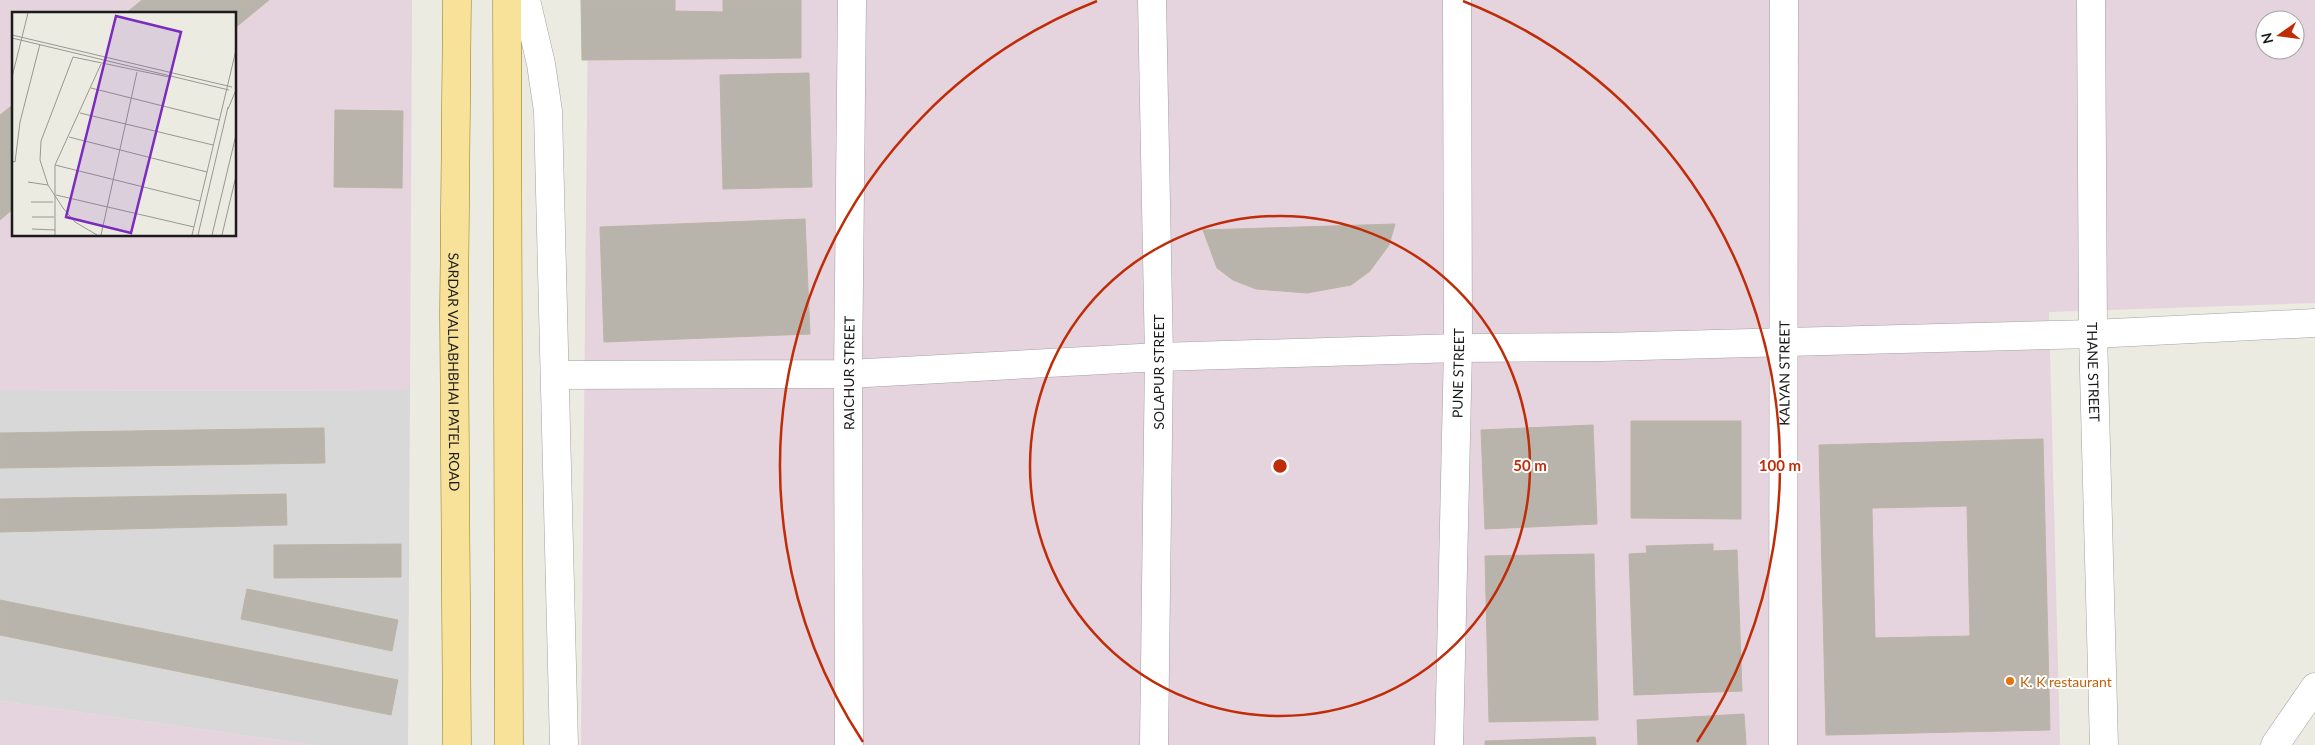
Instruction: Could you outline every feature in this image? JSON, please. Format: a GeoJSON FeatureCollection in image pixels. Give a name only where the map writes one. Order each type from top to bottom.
{"type":"FeatureCollection","features":[{"type":"Feature","properties":{"kind":"main road","name":"SARDAR VALLABHBHAI PATEL ROAD"},"geometry":{"type":"LineString","coordinates":[[457,0],[454,323],[457,745]]}},
{"type":"Feature","properties":{"kind":"main road"},"geometry":{"type":"LineString","coordinates":[[507,0],[509,745]]}},
{"type":"Feature","properties":{"kind":"street"},"geometry":{"type":"LineString","coordinates":[[526,0],[541,64],[548,111],[564,745]]}},
{"type":"Feature","properties":{"kind":"street","name":"RAICHUR STREET"},"geometry":{"type":"LineString","coordinates":[[849,745],[848,374],[852,0]]}},
{"type":"Feature","properties":{"kind":"street","name":"SOLAPUR STREET"},"geometry":{"type":"LineString","coordinates":[[1152,0],[1159,357],[1154,745]]}},
{"type":"Feature","properties":{"kind":"street","name":"PUNE STREET"},"geometry":{"type":"LineString","coordinates":[[1449,745],[1458,348],[1456,0]]}},
{"type":"Feature","properties":{"kind":"street","name":"KALYAN STREET"},"geometry":{"type":"LineString","coordinates":[[1783,745],[1784,0]]}},
{"type":"Feature","properties":{"kind":"street","name":"THANE STREET"},"geometry":{"type":"LineString","coordinates":[[2091,0],[2093,334],[2104,745]]}},
{"type":"Feature","properties":{"kind":"street"},"geometry":{"type":"LineString","coordinates":[[556,375],[848,374],[1159,357],[1458,348],[1603,347],[2093,334],[2315,323]]}},
{"type":"Feature","properties":{"kind":"street"},"geometry":{"type":"LineString","coordinates":[[2274,745],[2315,687]]}},
{"type":"Feature","properties":{"kind":"shaded area"},"geometry":{"type":"Polygon","coordinates":[[[0,0],[412,0],[410,390],[0,391],[0,0]]]}},
{"type":"Feature","properties":{"kind":"shaded area"},"geometry":{"type":"Polygon","coordinates":[[[588,0],[2315,0],[2315,303],[2049,312],[2060,745],[581,745],[588,0]]]}},
{"type":"Feature","properties":{"kind":"shaded area"},"geometry":{"type":"Polygon","coordinates":[[[410,390],[408,745],[313,745],[0,701],[0,391],[410,390]]]}},
{"type":"Feature","properties":{"kind":"shaded area"},"geometry":{"type":"Polygon","coordinates":[[[0,701],[313,745],[0,745],[0,701]]]}},
{"type":"Feature","properties":{"kind":"building"},"geometry":{"type":"Polygon","coordinates":[[[142,0],[269,0],[236,27],[236,12],[127,12],[142,0]]]}},
{"type":"Feature","properties":{"kind":"building"},"geometry":{"type":"Polygon","coordinates":[[[581,0],[675,0],[675,11],[723,12],[723,0],[801,0],[801,58],[582,60],[581,0]]]}},
{"type":"Feature","properties":{"kind":"building"},"geometry":{"type":"Polygon","coordinates":[[[809,73],[812,187],[723,189],[720,75],[809,73]]]}},
{"type":"Feature","properties":{"kind":"building"},"geometry":{"type":"Polygon","coordinates":[[[12,106],[12,210],[0,220],[0,115],[12,106]]]}},
{"type":"Feature","properties":{"kind":"building"},"geometry":{"type":"Polygon","coordinates":[[[335,110],[403,111],[402,188],[334,187],[335,110]]]}},
{"type":"Feature","properties":{"kind":"building"},"geometry":{"type":"Polygon","coordinates":[[[805,219],[810,334],[604,342],[600,227],[805,219]]]}},
{"type":"Feature","properties":{"kind":"building"},"geometry":{"type":"Polygon","coordinates":[[[1395,224],[1389,245],[1370,271],[1351,285],[1307,293],[1256,289],[1233,280],[1217,268],[1203,230],[1395,224]]]}},
{"type":"Feature","properties":{"kind":"building"},"geometry":{"type":"Polygon","coordinates":[[[1631,421],[1741,421],[1741,519],[1631,518],[1631,421]]]}},
{"type":"Feature","properties":{"kind":"building"},"geometry":{"type":"Polygon","coordinates":[[[1593,425],[1597,524],[1485,529],[1481,430],[1593,425]]]}},
{"type":"Feature","properties":{"kind":"building"},"geometry":{"type":"Polygon","coordinates":[[[324,428],[325,463],[0,468],[0,433],[324,428]]]}},
{"type":"Feature","properties":{"kind":"building"},"geometry":{"type":"Polygon","coordinates":[[[2043,439],[2050,730],[1826,735],[1819,445],[2043,439]],[[1967,506],[1872,508],[1875,638],[1970,636],[1967,506]]]}},
{"type":"Feature","properties":{"kind":"building"},"geometry":{"type":"Polygon","coordinates":[[[286,494],[287,525],[0,532],[0,499],[286,494]]]}},
{"type":"Feature","properties":{"kind":"building"},"geometry":{"type":"Polygon","coordinates":[[[401,544],[401,577],[274,578],[274,545],[401,544]]]}},
{"type":"Feature","properties":{"kind":"building"},"geometry":{"type":"Polygon","coordinates":[[[1713,544],[1713,551],[1737,550],[1742,691],[1634,695],[1629,554],[1647,553],[1646,546],[1713,544]]]}},
{"type":"Feature","properties":{"kind":"building"},"geometry":{"type":"Polygon","coordinates":[[[1594,554],[1598,720],[1489,722],[1485,556],[1594,554]]]}},
{"type":"Feature","properties":{"kind":"building"},"geometry":{"type":"Polygon","coordinates":[[[247,589],[398,620],[392,651],[241,619],[247,589]]]}},
{"type":"Feature","properties":{"kind":"building"},"geometry":{"type":"Polygon","coordinates":[[[0,600],[398,680],[391,715],[0,635],[0,600]]]}},
{"type":"Feature","properties":{"kind":"building"},"geometry":{"type":"Polygon","coordinates":[[[1744,714],[1746,745],[1638,745],[1637,720],[1744,714]]]}},
{"type":"Feature","properties":{"kind":"building"},"geometry":{"type":"Polygon","coordinates":[[[1595,737],[1596,745],[1485,745],[1485,741],[1595,737]]]}},
{"type":"Feature","properties":{"kind":"place","name":"K. K restaurant"},"geometry":{"type":"Point","coordinates":[2010,681]}}]}
